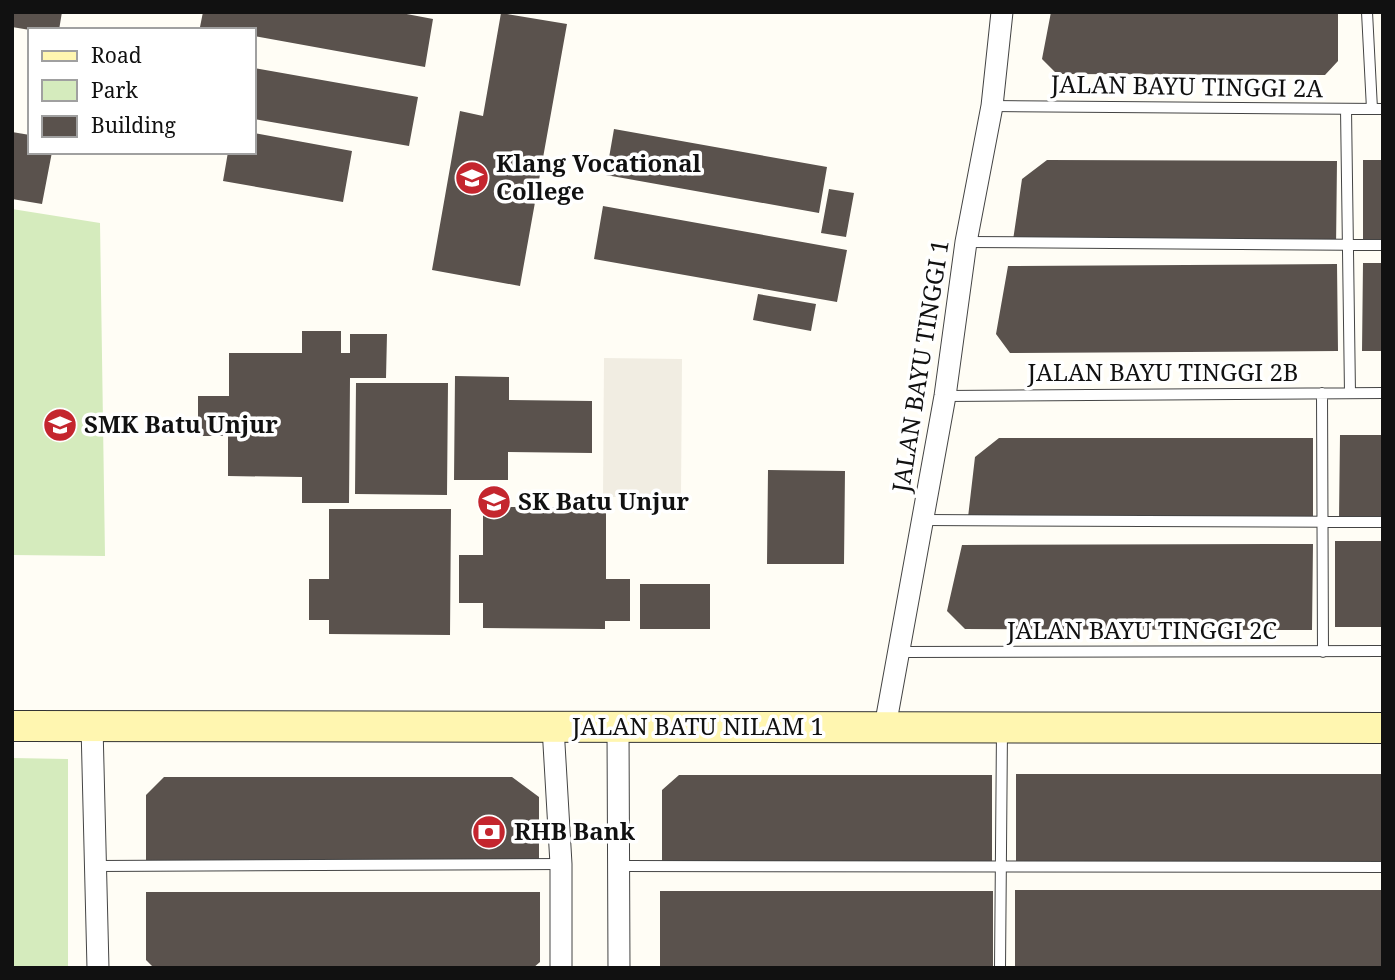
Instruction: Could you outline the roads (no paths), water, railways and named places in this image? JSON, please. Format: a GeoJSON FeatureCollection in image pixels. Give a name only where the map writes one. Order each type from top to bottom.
{"type":"FeatureCollection","features":[{"type":"Feature","properties":{"kind":"main road","name":"JALAN BATU NILAM 1"},"geometry":{"type":"LineString","coordinates":[[12,726],[1383,728]]}},
{"type":"Feature","properties":{"kind":"street","name":"JALAN BAYU TINGGI 1"},"geometry":{"type":"LineString","coordinates":[[886,727],[944,396],[966,242],[992,106],[1002,12]]}},
{"type":"Feature","properties":{"kind":"street"},"geometry":{"type":"LineString","coordinates":[[92,726],[99,968]]}},
{"type":"Feature","properties":{"kind":"street"},"geometry":{"type":"LineString","coordinates":[[553,727],[561,864],[561,968]]}},
{"type":"Feature","properties":{"kind":"street"},"geometry":{"type":"LineString","coordinates":[[618,727],[619,968]]}},
{"type":"Feature","properties":{"kind":"lane"},"geometry":{"type":"LineString","coordinates":[[1367,12],[1378,109]]}},
{"type":"Feature","properties":{"kind":"lane","name":"JALAN BAYU TINGGI 2A"},"geometry":{"type":"LineString","coordinates":[[992,106],[1378,109]]}},
{"type":"Feature","properties":{"kind":"lane"},"geometry":{"type":"LineString","coordinates":[[1346,109],[1350,393]]}},
{"type":"Feature","properties":{"kind":"lane"},"geometry":{"type":"LineString","coordinates":[[966,242],[1383,245]]}},
{"type":"Feature","properties":{"kind":"lane"},"geometry":{"type":"LineString","coordinates":[[1322,393],[1323,652]]}},
{"type":"Feature","properties":{"kind":"lane","name":"JALAN BAYU TINGGI 2B"},"geometry":{"type":"LineString","coordinates":[[944,396],[1383,393]]}},
{"type":"Feature","properties":{"kind":"lane"},"geometry":{"type":"LineString","coordinates":[[923,520],[1383,522]]}},
{"type":"Feature","properties":{"kind":"lane","name":"JALAN BAYU TINGGI 2C"},"geometry":{"type":"LineString","coordinates":[[901,652],[1383,651]]}},
{"type":"Feature","properties":{"kind":"lane"},"geometry":{"type":"LineString","coordinates":[[1000,968],[1002,728]]}},
{"type":"Feature","properties":{"kind":"lane"},"geometry":{"type":"LineString","coordinates":[[97,866],[561,864]]}},
{"type":"Feature","properties":{"kind":"lane"},"geometry":{"type":"LineString","coordinates":[[619,866],[1383,867]]}},
{"type":"Feature","properties":{"kind":"place","name":"Klang Vocational College"},"geometry":{"type":"Point","coordinates":[472,178]}},
{"type":"Feature","properties":{"kind":"place","name":"SMK Batu Unjur"},"geometry":{"type":"Point","coordinates":[60,425]}},
{"type":"Feature","properties":{"kind":"place","name":"SK Batu Unjur"},"geometry":{"type":"Point","coordinates":[494,502]}},
{"type":"Feature","properties":{"kind":"place","name":"RHB Bank"},"geometry":{"type":"Point","coordinates":[489,832]}}]}
